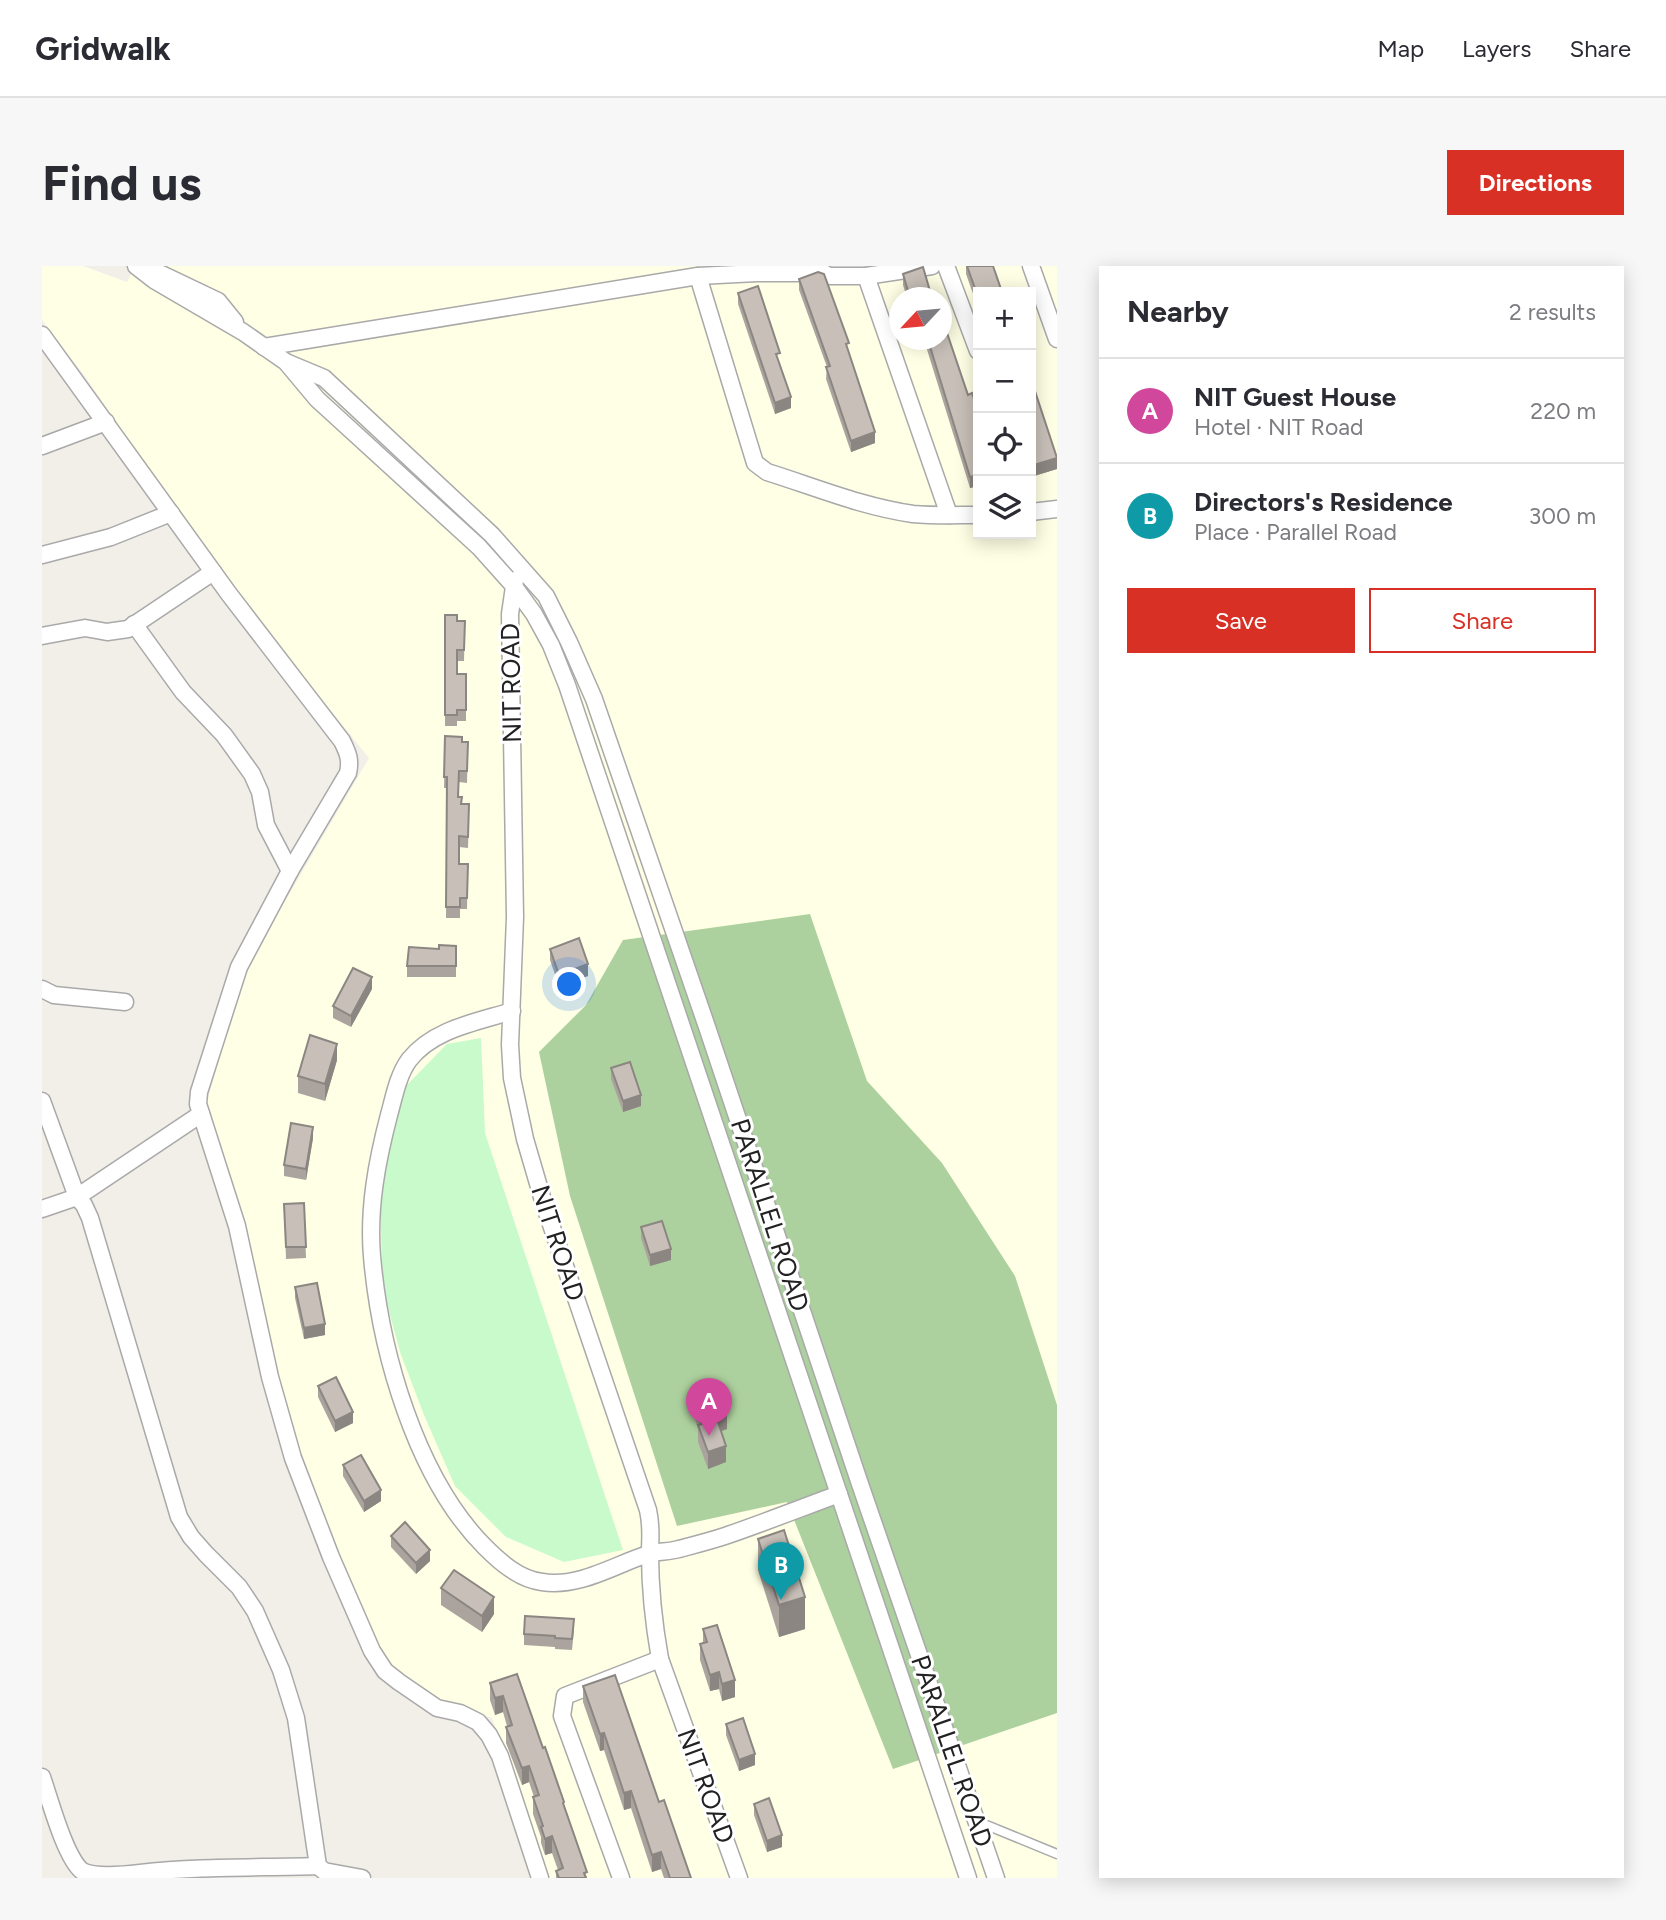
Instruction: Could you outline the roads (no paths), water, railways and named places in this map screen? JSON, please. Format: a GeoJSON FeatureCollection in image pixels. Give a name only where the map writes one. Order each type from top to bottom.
{"type":"FeatureCollection","features":[{"type":"Feature","properties":{"kind":"street","name":"NIT ROAD"},"geometry":{"type":"LineString","coordinates":[[243,331],[218,302],[161,272],[136,266],[154,280],[243,331],[286,362],[324,378],[492,535],[518,564],[510,614],[515,917],[510,1045],[512,1078],[525,1139],[544,1204],[648,1510],[652,1528],[650,1553],[655,1631],[660,1659],[739,1878]]}},
{"type":"Feature","properties":{"kind":"street"},"geometry":{"type":"LineString","coordinates":[[264,346],[755,269],[824,272],[829,276],[866,275],[932,266]]}},
{"type":"Feature","properties":{"kind":"street"},"geometry":{"type":"LineString","coordinates":[[946,266],[978,350]]}},
{"type":"Feature","properties":{"kind":"street"},"geometry":{"type":"LineString","coordinates":[[1031,266],[1057,339]]}},
{"type":"Feature","properties":{"kind":"street"},"geometry":{"type":"LineString","coordinates":[[866,275],[949,515]]}},
{"type":"Feature","properties":{"kind":"street"},"geometry":{"type":"LineString","coordinates":[[698,276],[755,463],[767,472],[874,506],[912,513],[973,515]]}},
{"type":"Feature","properties":{"kind":"street"},"geometry":{"type":"LineString","coordinates":[[42,335],[213,572],[342,741],[349,755],[348,773],[289,871],[239,967],[198,1092],[198,1104],[237,1226],[270,1377],[293,1458],[331,1557],[372,1651],[385,1671],[400,1682],[437,1708],[460,1713],[478,1722],[489,1735],[500,1756],[540,1878]]}},
{"type":"Feature","properties":{"kind":"street","name":"NIT ROAD"},"geometry":{"type":"LineString","coordinates":[[286,362],[317,399],[479,547],[513,585]]}},
{"type":"Feature","properties":{"kind":"street"},"geometry":{"type":"LineString","coordinates":[[42,446],[106,422]]}},
{"type":"Feature","properties":{"kind":"street"},"geometry":{"type":"LineString","coordinates":[[1036,511],[1057,509]]}},
{"type":"Feature","properties":{"kind":"street"},"geometry":{"type":"LineString","coordinates":[[42,555],[111,537],[171,513]]}},
{"type":"Feature","properties":{"kind":"street","name":"PARALLEL ROAD"},"geometry":{"type":"LineString","coordinates":[[518,564],[546,596],[594,699],[754,1165],[859,1484],[996,1878]]}},
{"type":"Feature","properties":{"kind":"street"},"geometry":{"type":"LineString","coordinates":[[42,636],[85,628],[107,632],[128,629],[213,572]]}},
{"type":"Feature","properties":{"kind":"street","name":"PARALLEL ROAD"},"geometry":{"type":"LineString","coordinates":[[513,585],[534,614],[568,685],[968,1878]]}},
{"type":"Feature","properties":{"kind":"street"},"geometry":{"type":"LineString","coordinates":[[134,624],[183,692],[224,735],[252,774],[260,792],[266,825],[289,871]]}},
{"type":"Feature","properties":{"kind":"street"},"geometry":{"type":"LineString","coordinates":[[43,991],[54,995],[125,1002]]}},
{"type":"Feature","properties":{"kind":"street"},"geometry":{"type":"LineString","coordinates":[[512,1011],[440,1035],[421,1046],[407,1063],[394,1095],[378,1159],[371,1214],[372,1255],[379,1311],[406,1413],[448,1503],[472,1534],[501,1563],[522,1576],[557,1584],[580,1580],[650,1553],[677,1550],[725,1536],[839,1494]]}},
{"type":"Feature","properties":{"kind":"street"},"geometry":{"type":"LineString","coordinates":[[42,1101],[77,1197],[90,1218],[179,1517],[205,1554],[239,1587],[255,1611],[281,1670],[296,1718],[318,1866]]}},
{"type":"Feature","properties":{"kind":"street"},"geometry":{"type":"LineString","coordinates":[[42,1209],[77,1197],[201,1114]]}},
{"type":"Feature","properties":{"kind":"street"},"geometry":{"type":"LineString","coordinates":[[621,1878],[562,1716],[565,1696],[660,1659]]}},
{"type":"Feature","properties":{"kind":"street"},"geometry":{"type":"LineString","coordinates":[[42,1777],[70,1857],[79,1869],[89,1876],[318,1866],[324,1871],[362,1878]]}},
{"type":"Feature","properties":{"kind":"lane"},"geometry":{"type":"LineString","coordinates":[[976,1820],[1057,1854]]}},
{"type":"Feature","properties":{"kind":"place","name":"NIT Guest House"},"geometry":{"type":"Point","coordinates":[709,1436]}},
{"type":"Feature","properties":{"kind":"place","name":"Directors's Residence"},"geometry":{"type":"Point","coordinates":[781,1600]}}]}
